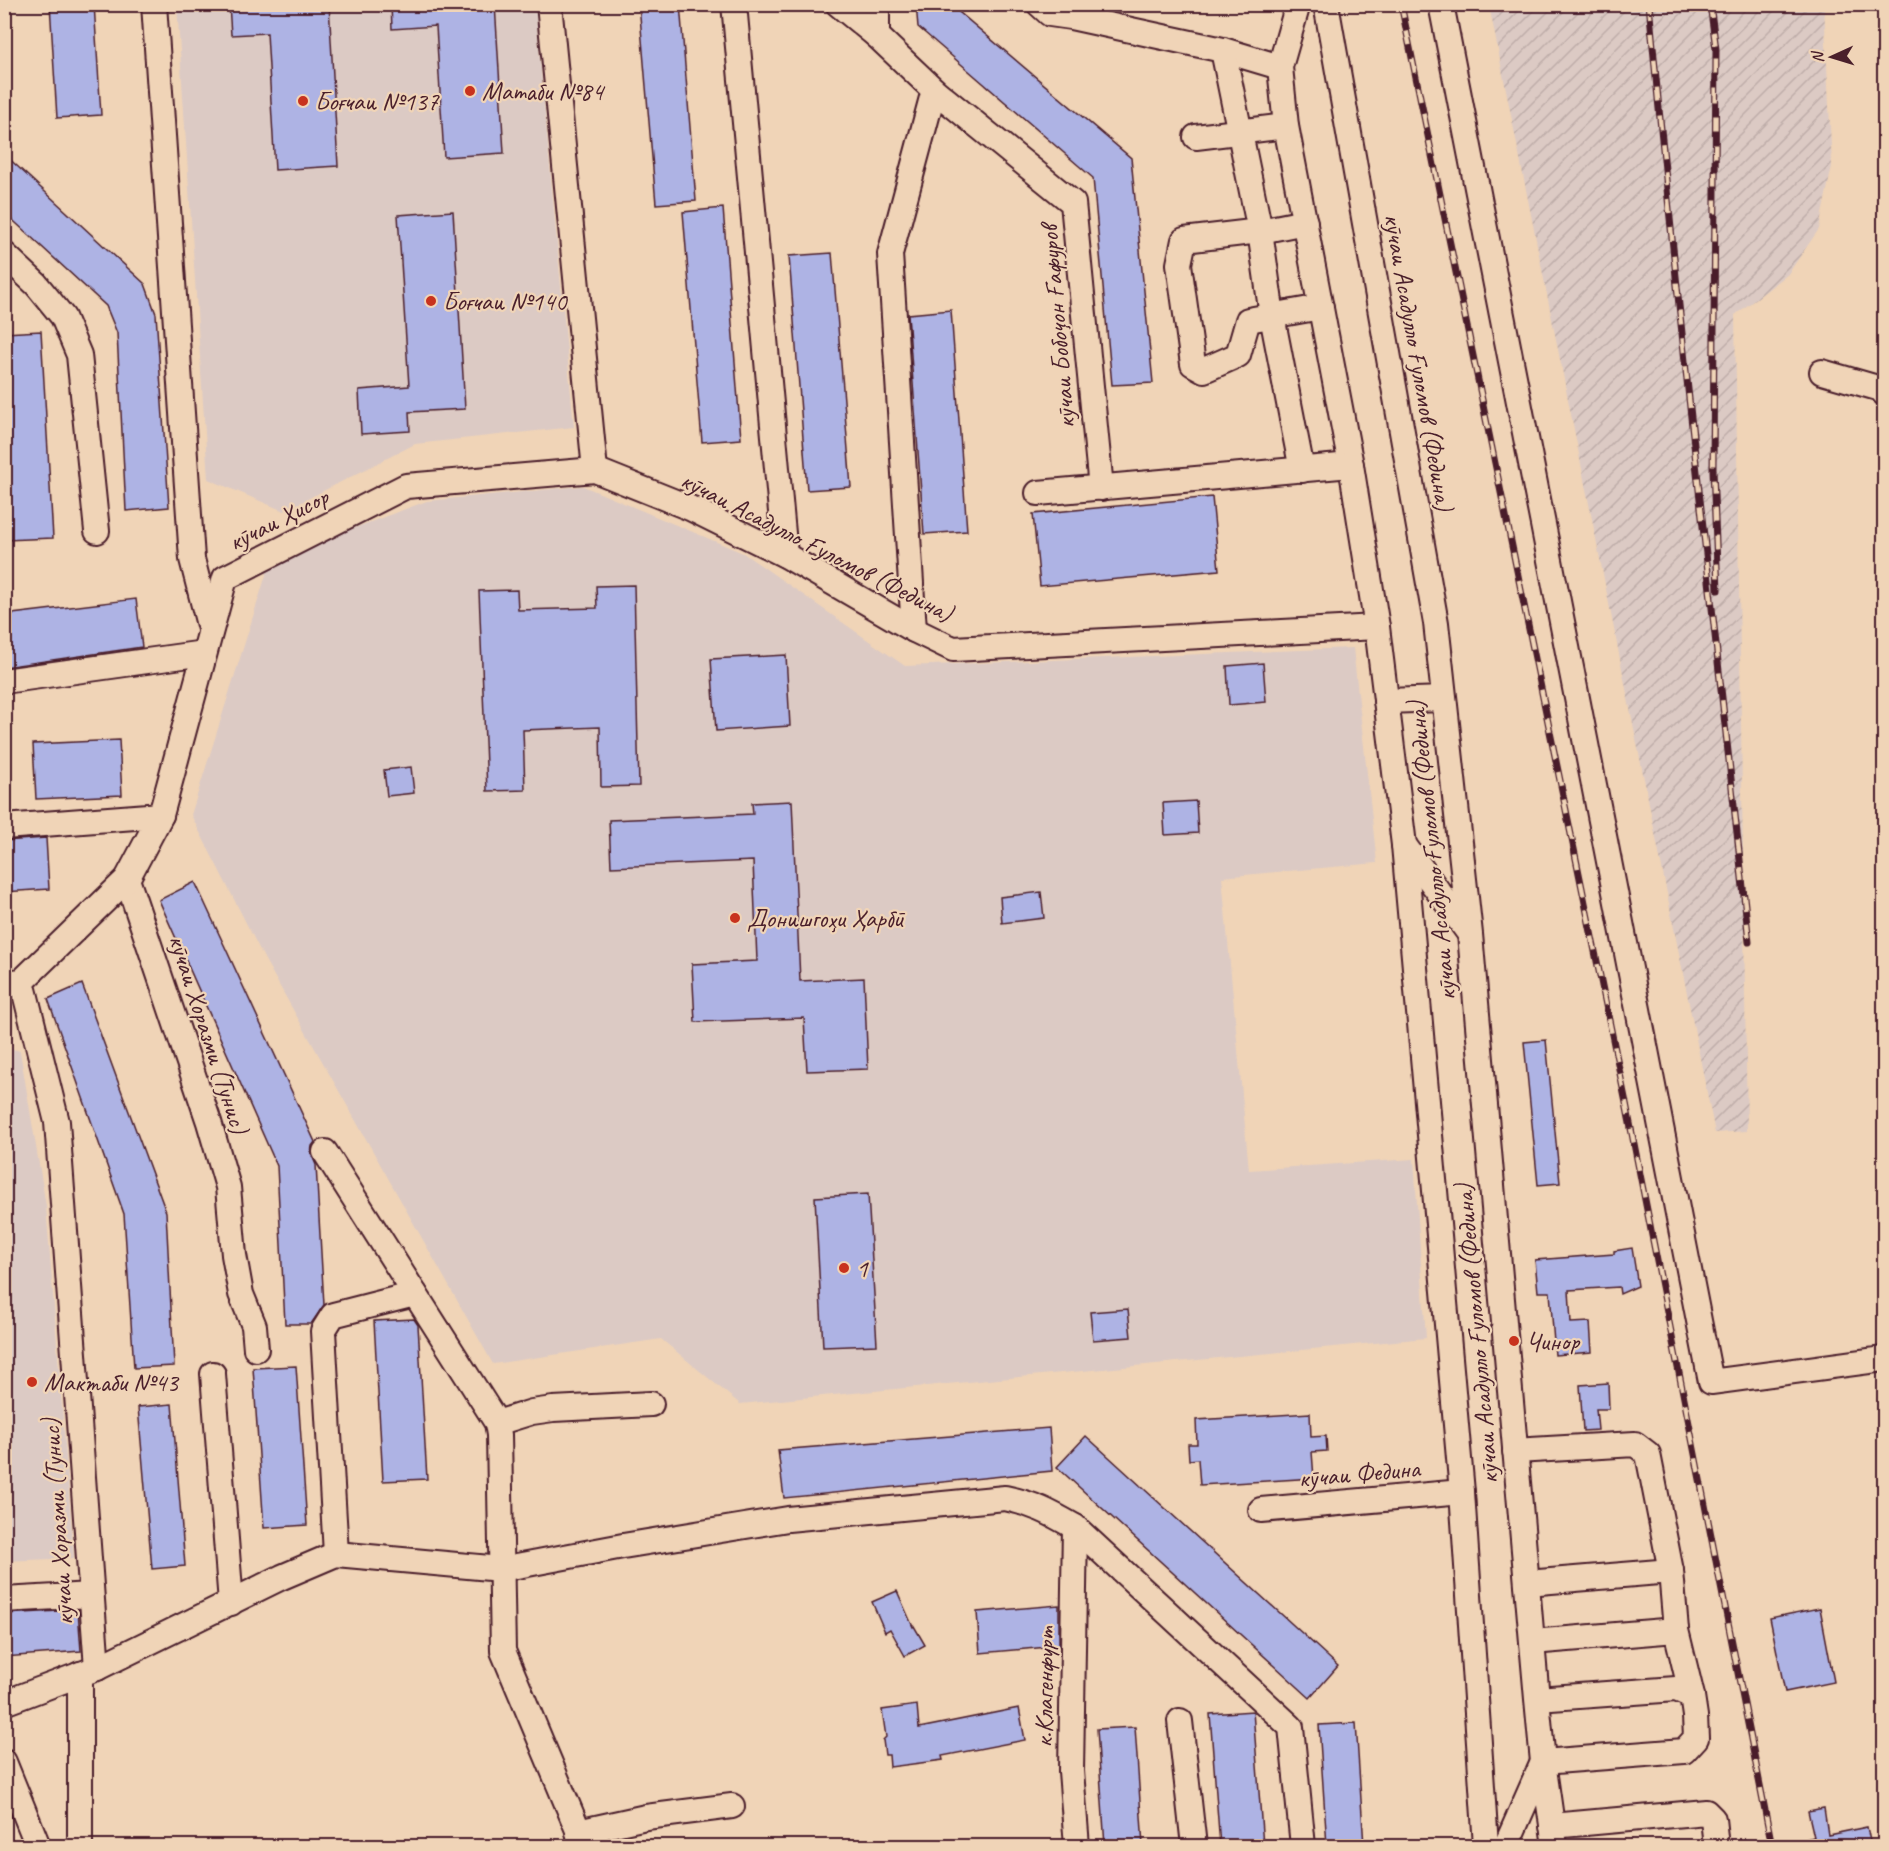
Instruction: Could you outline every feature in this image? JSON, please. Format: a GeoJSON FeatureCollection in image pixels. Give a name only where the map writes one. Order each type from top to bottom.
{"type":"FeatureCollection","features":[{"type":"Feature","properties":{"kind":"street"},"geometry":{"type":"LineString","coordinates":[[4,681],[208,642],[192,559],[154,4]]}},
{"type":"Feature","properties":{"kind":"street"},"geometry":{"type":"LineString","coordinates":[[549,4],[596,470]]}},
{"type":"Feature","properties":{"kind":"street"},"geometry":{"type":"LineString","coordinates":[[734,4],[784,555]]}},
{"type":"Feature","properties":{"kind":"street","name":"кӯчаи Бобоҷон Ғафуров"},"geometry":{"type":"LineString","coordinates":[[838,4],[877,36],[934,90],[1073,203],[1101,488]]}},
{"type":"Feature","properties":{"kind":"street"},"geometry":{"type":"LineString","coordinates":[[877,4],[877,36]]}},
{"type":"Feature","properties":{"kind":"street"},"geometry":{"type":"LineString","coordinates":[[1039,4],[1050,14],[1223,50],[1280,67]]}},
{"type":"Feature","properties":{"kind":"street"},"geometry":{"type":"LineString","coordinates":[[1298,4],[1280,67],[1286,126],[1351,465],[1377,627],[1404,845],[1462,1492],[1486,1846]]}},
{"type":"Feature","properties":{"kind":"street","name":"кӯчаи Асадулло Ғуломов (Федина)"},"geometry":{"type":"LineString","coordinates":[[1326,4],[1432,601],[1470,934],[1537,1699],[1543,1762],[1554,1836]]}},
{"type":"Feature","properties":{"kind":"street"},"geometry":{"type":"LineString","coordinates":[[1441,4],[1711,1382],[1884,1359]]}},
{"type":"Feature","properties":{"kind":"street"},"geometry":{"type":"LineString","coordinates":[[1223,50],[1260,231],[1272,316],[1302,470]]}},
{"type":"Feature","properties":{"kind":"street"},"geometry":{"type":"LineString","coordinates":[[914,630],[890,254],[934,90]]}},
{"type":"Feature","properties":{"kind":"street"},"geometry":{"type":"LineString","coordinates":[[1196,137],[1286,126]]}},
{"type":"Feature","properties":{"kind":"street"},"geometry":{"type":"LineString","coordinates":[[1305,222],[1260,231],[1184,240],[1179,264],[1193,363],[1204,370],[1238,355],[1248,320],[1321,307]]}},
{"type":"Feature","properties":{"kind":"street"},"geometry":{"type":"LineString","coordinates":[[4,254],[36,284],[63,317],[79,355],[97,531]]}},
{"type":"Feature","properties":{"kind":"street"},"geometry":{"type":"LineString","coordinates":[[1822,372],[1881,389],[1884,393]]}},
{"type":"Feature","properties":{"kind":"street"},"geometry":{"type":"LineString","coordinates":[[1038,493],[1351,465]]}},
{"type":"Feature","properties":{"kind":"street","name":"кӯчаи Ҳисор"},"geometry":{"type":"LineString","coordinates":[[13,982],[127,879],[160,815],[225,578],[406,486],[596,470]]}},
{"type":"Feature","properties":{"kind":"street","name":"кӯчаи Асадулло Ғуломов (Федина)"},"geometry":{"type":"LineString","coordinates":[[596,470],[690,508],[784,555],[914,630],[953,649],[1377,627]]}},
{"type":"Feature","properties":{"kind":"street"},"geometry":{"type":"LineString","coordinates":[[1386,701],[1444,699]]}},
{"type":"Feature","properties":{"kind":"street"},"geometry":{"type":"LineString","coordinates":[[4,827],[160,815]]}},
{"type":"Feature","properties":{"kind":"street"},"geometry":{"type":"LineString","coordinates":[[1404,845],[1470,934]]}},
{"type":"Feature","properties":{"kind":"street","name":"кӯчаи Хоразми (Тунис)"},"geometry":{"type":"LineString","coordinates":[[127,879],[209,1122],[228,1187],[241,1294],[254,1326],[256,1349]]}},
{"type":"Feature","properties":{"kind":"street","name":"кӯчаи Хоразми (Тунис)"},"geometry":{"type":"LineString","coordinates":[[13,982],[57,1122],[91,1595],[80,1846]]}},
{"type":"Feature","properties":{"kind":"street"},"geometry":{"type":"LineString","coordinates":[[324,1152],[497,1423],[500,1435],[503,1651],[580,1839],[646,1816],[732,1806]]}},
{"type":"Feature","properties":{"kind":"street"},"geometry":{"type":"LineString","coordinates":[[336,1554],[323,1331],[333,1315],[415,1294]]}},
{"type":"Feature","properties":{"kind":"street"},"geometry":{"type":"LineString","coordinates":[[213,1374],[231,1602]]}},
{"type":"Feature","properties":{"kind":"street"},"geometry":{"type":"LineString","coordinates":[[497,1423],[532,1412],[553,1409],[651,1404]]}},
{"type":"Feature","properties":{"kind":"street"},"geometry":{"type":"LineString","coordinates":[[1515,1451],[1635,1444],[1648,1454],[1671,1572],[1676,1630],[1695,1716],[1696,1738],[1684,1750],[1543,1762]]}},
{"type":"Feature","properties":{"kind":"street","name":"кӯчаи Федина"},"geometry":{"type":"LineString","coordinates":[[1261,1510],[1462,1492]]}},
{"type":"Feature","properties":{"kind":"street"},"geometry":{"type":"LineString","coordinates":[[4,1703],[88,1671],[282,1577],[336,1554],[501,1569],[788,1519],[1005,1498],[1029,1503],[1046,1510],[1075,1527],[1291,1727],[1303,1846]]}},
{"type":"Feature","properties":{"kind":"street","name":"к.Клагенфурт"},"geometry":{"type":"LineString","coordinates":[[1075,1527],[1071,1771],[1077,1846]]}},
{"type":"Feature","properties":{"kind":"street"},"geometry":{"type":"LineString","coordinates":[[1527,1583],[1671,1572]]}},
{"type":"Feature","properties":{"kind":"street"},"geometry":{"type":"LineString","coordinates":[[4,1600],[91,1595]]}},
{"type":"Feature","properties":{"kind":"street"},"geometry":{"type":"LineString","coordinates":[[1532,1642],[1676,1630]]}},
{"type":"Feature","properties":{"kind":"street"},"geometry":{"type":"LineString","coordinates":[[1537,1699],[1676,1689],[1692,1696]]}},
{"type":"Feature","properties":{"kind":"street"},"geometry":{"type":"LineString","coordinates":[[1180,1721],[1194,1846]]}},
{"type":"Feature","properties":{"kind":"street"},"geometry":{"type":"LineString","coordinates":[[4,1761],[38,1846]]}},
{"type":"Feature","properties":{"kind":"street","name":"кӯчаи Асадулло Ғуломов (Федина)"},"geometry":{"type":"LineString","coordinates":[[1506,1846],[1543,1762]]}},
{"type":"Feature","properties":{"kind":"street"},"geometry":{"type":"LineString","coordinates":[[1554,1836],[1706,1812],[1713,1819],[1716,1846]]}},
{"type":"Feature","properties":{"kind":"shaded area"},"geometry":{"type":"Polygon","coordinates":[[[177,5],[535,5],[574,427],[415,444],[284,511],[208,479],[177,5]]]}},
{"type":"Feature","properties":{"kind":"shaded area"},"geometry":{"type":"Polygon","coordinates":[[[1489,5],[1824,5],[1832,166],[1819,229],[1788,274],[1735,315],[1747,1131],[1715,1133],[1489,5]]]}},
{"type":"Feature","properties":{"kind":"shaded area","name":"Донишгоҳи Ҳарбӣ"},"geometry":{"type":"Polygon","coordinates":[[[583,486],[743,553],[905,666],[1353,648],[1377,863],[1222,877],[1249,1170],[1414,1159],[1426,1338],[740,1404],[661,1339],[493,1364],[265,960],[191,815],[271,559],[427,501],[583,486]]]}},
{"type":"Feature","properties":{"kind":"shaded area","name":"Мактаби №43"},"geometry":{"type":"Polygon","coordinates":[[[5,1047],[20,1051],[46,1206],[74,1558],[5,1561],[5,1047]]]}},
{"type":"Feature","properties":{"kind":"building"},"geometry":{"type":"Polygon","coordinates":[[[50,4],[94,4],[101,115],[57,118],[50,4]]]}},
{"type":"Feature","properties":{"kind":"building","name":"Боғчаи №137"},"geometry":{"type":"Polygon","coordinates":[[[229,4],[329,4],[338,166],[275,170],[267,33],[231,35],[229,4]]]}},
{"type":"Feature","properties":{"kind":"building","name":"Матаби №84"},"geometry":{"type":"Polygon","coordinates":[[[391,4],[495,4],[504,153],[444,157],[436,26],[392,29],[391,4]]]}},
{"type":"Feature","properties":{"kind":"building"},"geometry":{"type":"Polygon","coordinates":[[[639,4],[680,4],[696,201],[656,204],[639,4]]]}},
{"type":"Feature","properties":{"kind":"building"},"geometry":{"type":"Polygon","coordinates":[[[916,4],[958,4],[959,12],[1131,158],[1153,383],[1112,385],[1093,178],[918,27],[916,4]]]}},
{"type":"Feature","properties":{"kind":"building"},"geometry":{"type":"Polygon","coordinates":[[[4,154],[145,284],[156,314],[169,507],[126,511],[117,333],[106,306],[4,212],[4,154]]]}},
{"type":"Feature","properties":{"kind":"building"},"geometry":{"type":"Polygon","coordinates":[[[723,208],[741,439],[702,442],[683,212],[723,208]]]}},
{"type":"Feature","properties":{"kind":"building","name":"Боғчаи №140"},"geometry":{"type":"Polygon","coordinates":[[[453,211],[465,409],[409,412],[410,431],[361,434],[359,390],[409,386],[398,215],[453,211]]]}},
{"type":"Feature","properties":{"kind":"building"},"geometry":{"type":"Polygon","coordinates":[[[832,253],[851,487],[807,490],[789,256],[832,253]]]}},
{"type":"Feature","properties":{"kind":"building"},"geometry":{"type":"Polygon","coordinates":[[[951,310],[967,531],[924,534],[908,314],[951,310]]]}},
{"type":"Feature","properties":{"kind":"building"},"geometry":{"type":"Polygon","coordinates":[[[41,331],[53,538],[5,540],[4,333],[41,331]]]}},
{"type":"Feature","properties":{"kind":"building"},"geometry":{"type":"Polygon","coordinates":[[[1212,497],[1219,570],[1040,586],[1033,514],[1212,497]]]}},
{"type":"Feature","properties":{"kind":"building"},"geometry":{"type":"Polygon","coordinates":[[[634,585],[639,786],[601,787],[600,727],[523,730],[525,790],[487,791],[479,591],[517,590],[518,610],[597,608],[596,586],[634,585]]]}},
{"type":"Feature","properties":{"kind":"building"},"geometry":{"type":"Polygon","coordinates":[[[136,599],[142,647],[4,667],[4,615],[136,599]]]}},
{"type":"Feature","properties":{"kind":"building"},"geometry":{"type":"Polygon","coordinates":[[[786,655],[790,726],[716,731],[711,659],[786,655]]]}},
{"type":"Feature","properties":{"kind":"building"},"geometry":{"type":"Polygon","coordinates":[[[1263,663],[1266,702],[1229,705],[1227,666],[1263,663]]]}},
{"type":"Feature","properties":{"kind":"building"},"geometry":{"type":"Polygon","coordinates":[[[119,740],[122,795],[36,799],[33,744],[119,740]]]}},
{"type":"Feature","properties":{"kind":"building"},"geometry":{"type":"Polygon","coordinates":[[[411,767],[414,793],[387,796],[384,770],[411,767]]]}},
{"type":"Feature","properties":{"kind":"building"},"geometry":{"type":"Polygon","coordinates":[[[792,801],[800,981],[864,978],[868,1069],[807,1071],[804,1018],[695,1022],[692,964],[757,961],[753,861],[611,867],[609,820],[753,814],[752,803],[792,801]]]}},
{"type":"Feature","properties":{"kind":"building"},"geometry":{"type":"Polygon","coordinates":[[[1196,801],[1198,833],[1165,835],[1163,803],[1196,801]]]}},
{"type":"Feature","properties":{"kind":"building"},"geometry":{"type":"Polygon","coordinates":[[[46,838],[49,889],[4,892],[4,841],[46,838]]]}},
{"type":"Feature","properties":{"kind":"building"},"geometry":{"type":"Polygon","coordinates":[[[195,882],[315,1142],[311,1153],[316,1165],[324,1305],[311,1324],[285,1324],[277,1166],[159,900],[195,882]]]}},
{"type":"Feature","properties":{"kind":"building"},"geometry":{"type":"Polygon","coordinates":[[[1041,892],[1044,918],[1002,923],[1000,897],[1041,892]]]}},
{"type":"Feature","properties":{"kind":"building"},"geometry":{"type":"Polygon","coordinates":[[[82,984],[166,1212],[174,1366],[134,1368],[124,1214],[48,999],[82,984]]]}},
{"type":"Feature","properties":{"kind":"building"},"geometry":{"type":"Polygon","coordinates":[[[1546,1040],[1560,1183],[1538,1185],[1524,1042],[1546,1040]]]}},
{"type":"Feature","properties":{"kind":"building"},"geometry":{"type":"Polygon","coordinates":[[[868,1194],[877,1345],[823,1347],[815,1197],[868,1194]]]}},
{"type":"Feature","properties":{"kind":"building"},"geometry":{"type":"Polygon","coordinates":[[[1632,1248],[1638,1286],[1620,1294],[1619,1287],[1569,1290],[1571,1323],[1590,1322],[1592,1352],[1555,1355],[1550,1292],[1538,1292],[1535,1260],[1614,1254],[1614,1251],[1632,1248]]]}},
{"type":"Feature","properties":{"kind":"building"},"geometry":{"type":"Polygon","coordinates":[[[1128,1309],[1131,1337],[1093,1340],[1090,1312],[1128,1309]]]}},
{"type":"Feature","properties":{"kind":"building"},"geometry":{"type":"Polygon","coordinates":[[[414,1319],[418,1325],[427,1479],[383,1481],[374,1321],[414,1319]]]}},
{"type":"Feature","properties":{"kind":"building"},"geometry":{"type":"Polygon","coordinates":[[[296,1366],[307,1525],[264,1528],[253,1368],[296,1366]]]}},
{"type":"Feature","properties":{"kind":"building"},"geometry":{"type":"Polygon","coordinates":[[[1608,1383],[1609,1409],[1596,1409],[1598,1430],[1583,1431],[1580,1385],[1608,1383]]]}},
{"type":"Feature","properties":{"kind":"building"},"geometry":{"type":"Polygon","coordinates":[[[172,1404],[185,1566],[152,1569],[138,1407],[172,1404]]]}},
{"type":"Feature","properties":{"kind":"building"},"geometry":{"type":"Polygon","coordinates":[[[1310,1413],[1311,1437],[1326,1436],[1327,1451],[1312,1452],[1314,1478],[1200,1485],[1198,1459],[1189,1460],[1188,1444],[1197,1444],[1196,1420],[1310,1413]]]}},
{"type":"Feature","properties":{"kind":"building"},"geometry":{"type":"Polygon","coordinates":[[[1049,1428],[1052,1471],[784,1498],[778,1450],[1049,1428]]]}},
{"type":"Feature","properties":{"kind":"building"},"geometry":{"type":"Polygon","coordinates":[[[1086,1436],[1338,1666],[1310,1698],[1057,1467],[1086,1436]]]}},
{"type":"Feature","properties":{"kind":"building"},"geometry":{"type":"Polygon","coordinates":[[[897,1591],[913,1627],[925,1645],[905,1656],[890,1629],[885,1632],[872,1602],[897,1591]]]}},
{"type":"Feature","properties":{"kind":"building"},"geometry":{"type":"Polygon","coordinates":[[[1059,1605],[1059,1646],[980,1653],[977,1612],[1059,1605]]]}},
{"type":"Feature","properties":{"kind":"building"},"geometry":{"type":"Polygon","coordinates":[[[1820,1608],[1834,1682],[1785,1692],[1770,1618],[1820,1608]]]}},
{"type":"Feature","properties":{"kind":"building"},"geometry":{"type":"Polygon","coordinates":[[[78,1610],[81,1651],[4,1657],[4,1614],[78,1610]]]}},
{"type":"Feature","properties":{"kind":"building"},"geometry":{"type":"Polygon","coordinates":[[[917,1705],[919,1728],[1019,1708],[1025,1740],[942,1756],[943,1760],[890,1767],[889,1755],[885,1755],[883,1740],[886,1737],[882,1710],[917,1705]]]}},
{"type":"Feature","properties":{"kind":"building"},"geometry":{"type":"Polygon","coordinates":[[[1253,1711],[1263,1846],[1220,1846],[1210,1714],[1253,1711]]]}},
{"type":"Feature","properties":{"kind":"building"},"geometry":{"type":"Polygon","coordinates":[[[1356,1723],[1364,1846],[1327,1846],[1319,1725],[1356,1723]]]}},
{"type":"Feature","properties":{"kind":"building"},"geometry":{"type":"Polygon","coordinates":[[[1135,1727],[1143,1846],[1105,1846],[1097,1729],[1135,1727]]]}},
{"type":"Feature","properties":{"kind":"building"},"geometry":{"type":"Polygon","coordinates":[[[1824,1808],[1828,1835],[1867,1827],[1871,1846],[1806,1846],[1805,1839],[1814,1837],[1808,1811],[1824,1808]]]}},
{"type":"Feature","properties":{"kind":"railway"},"geometry":{"type":"LineString","coordinates":[[1401,4],[1626,1103],[1772,1846]]}},
{"type":"Feature","properties":{"kind":"railway"},"geometry":{"type":"LineString","coordinates":[[1649,4],[1684,356],[1749,942]]}},
{"type":"Feature","properties":{"kind":"railway"},"geometry":{"type":"LineString","coordinates":[[1710,4],[1716,49],[1713,470],[1718,590]]}},
{"type":"Feature","properties":{"kind":"place","name":"Матаби №84"},"geometry":{"type":"Point","coordinates":[470,91]}},
{"type":"Feature","properties":{"kind":"place","name":"Боғчаи №137"},"geometry":{"type":"Point","coordinates":[303,101]}},
{"type":"Feature","properties":{"kind":"place","name":"Боғчаи №140"},"geometry":{"type":"Point","coordinates":[431,301]}},
{"type":"Feature","properties":{"kind":"place","name":"Донишгоҳи Ҳарбӣ"},"geometry":{"type":"Point","coordinates":[735,918]}},
{"type":"Feature","properties":{"kind":"place","name":"1"},"geometry":{"type":"Point","coordinates":[844,1268]}},
{"type":"Feature","properties":{"kind":"place","name":"Чинор"},"geometry":{"type":"Point","coordinates":[1514,1341]}},
{"type":"Feature","properties":{"kind":"place","name":"Мактаби №43"},"geometry":{"type":"Point","coordinates":[32,1382]}}]}
